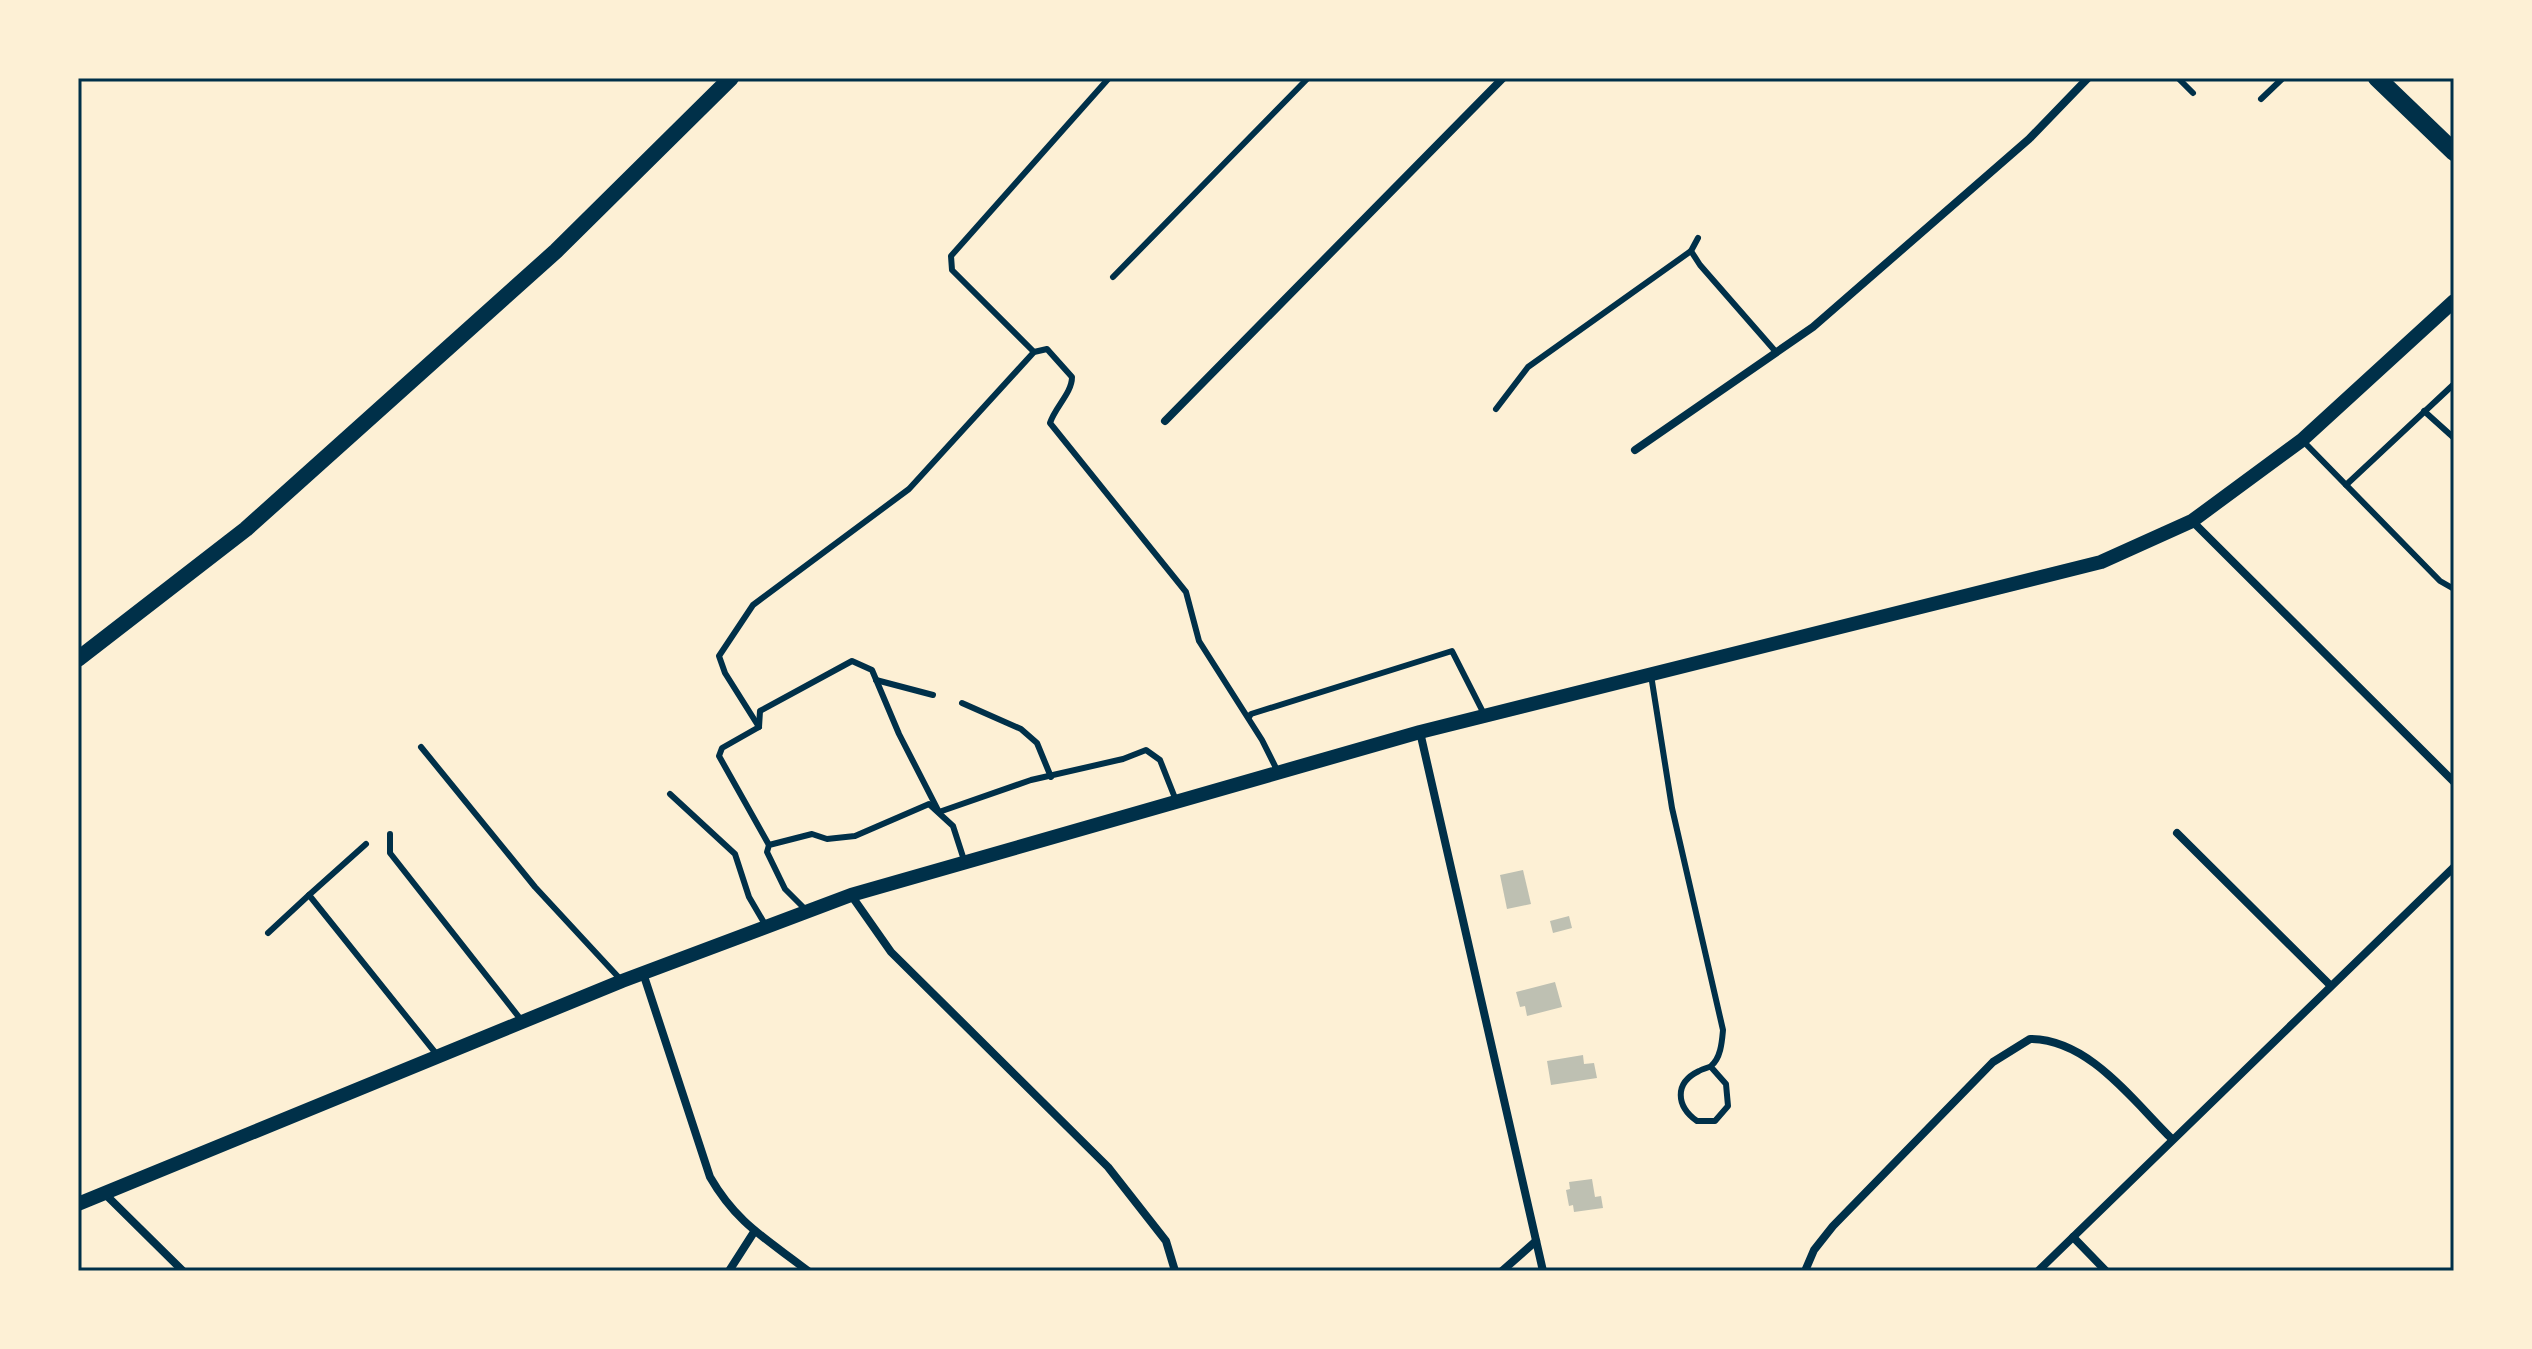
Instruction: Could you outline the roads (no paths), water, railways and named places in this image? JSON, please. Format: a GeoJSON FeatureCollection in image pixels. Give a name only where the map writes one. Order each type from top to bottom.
{"type":"FeatureCollection","features":[{"type":"Feature","properties":{"kind":"main road"},"geometry":{"type":"LineString","coordinates":[[78,659],[258,519],[556,251],[731,78]]}},
{"type":"Feature","properties":{"kind":"main road"},"geometry":{"type":"LineString","coordinates":[[2377,78],[2454,152]]}},
{"type":"Feature","properties":{"kind":"street"},"geometry":{"type":"LineString","coordinates":[[1165,421],[1503,78]]}},
{"type":"Feature","properties":{"kind":"street"},"geometry":{"type":"LineString","coordinates":[[1635,450],[1813,327],[2029,139],[2088,78]]}},
{"type":"Feature","properties":{"kind":"street"},"geometry":{"type":"LineString","coordinates":[[78,1204],[622,981],[851,895],[1420,732],[2101,562],[2192,521],[2302,440],[2454,301]]}},
{"type":"Feature","properties":{"kind":"street"},"geometry":{"type":"LineString","coordinates":[[2192,521],[2454,782]]}},
{"type":"Feature","properties":{"kind":"street"},"geometry":{"type":"LineString","coordinates":[[1420,732],[1543,1271]]}},
{"type":"Feature","properties":{"kind":"street"},"geometry":{"type":"LineString","coordinates":[[2177,833],[2329,984]]}},
{"type":"Feature","properties":{"kind":"street"},"geometry":{"type":"LineString","coordinates":[[2038,1271],[2329,984],[2454,867]]}},
{"type":"Feature","properties":{"kind":"street"},"geometry":{"type":"LineString","coordinates":[[851,895],[891,952],[1108,1167],[1166,1241],[1175,1271]]}},
{"type":"Feature","properties":{"kind":"street"},"geometry":{"type":"LineString","coordinates":[[643,973],[710,1177],[726,1206],[754,1232],[808,1271]]}},
{"type":"Feature","properties":{"kind":"street"},"geometry":{"type":"LineString","coordinates":[[1805,1271],[1814,1250],[1833,1226],[1993,1062],[2030,1039],[2068,1045],[2091,1061],[2172,1139]]}},
{"type":"Feature","properties":{"kind":"street"},"geometry":{"type":"LineString","coordinates":[[105,1194],[183,1271]]}},
{"type":"Feature","properties":{"kind":"street"},"geometry":{"type":"LineString","coordinates":[[729,1271],[754,1232]]}},
{"type":"Feature","properties":{"kind":"street"},"geometry":{"type":"LineString","coordinates":[[2073,1237],[2106,1271]]}},
{"type":"Feature","properties":{"kind":"street"},"geometry":{"type":"LineString","coordinates":[[1502,1271],[1536,1241]]}},
{"type":"Feature","properties":{"kind":"lane"},"geometry":{"type":"LineString","coordinates":[[1034,352],[952,270],[951,256],[1109,78]]}},
{"type":"Feature","properties":{"kind":"lane"},"geometry":{"type":"LineString","coordinates":[[1113,277],[1308,78]]}},
{"type":"Feature","properties":{"kind":"lane"},"geometry":{"type":"LineString","coordinates":[[2178,78],[2193,93]]}},
{"type":"Feature","properties":{"kind":"lane"},"geometry":{"type":"LineString","coordinates":[[2261,99],[2283,78]]}},
{"type":"Feature","properties":{"kind":"lane"},"geometry":{"type":"LineString","coordinates":[[1496,409],[1528,367],[1691,251],[1698,238]]}},
{"type":"Feature","properties":{"kind":"lane"},"geometry":{"type":"LineString","coordinates":[[1691,251],[1776,352]]}},
{"type":"Feature","properties":{"kind":"lane"},"geometry":{"type":"LineString","coordinates":[[759,727],[725,673],[719,656],[733,630],[753,605],[909,489],[1034,352],[1047,349],[1072,377],[1072,387],[1054,408],[1050,423],[1186,592],[1199,641],[1249,718],[1278,773]]}},
{"type":"Feature","properties":{"kind":"lane"},"geometry":{"type":"LineString","coordinates":[[2346,485],[2454,384]]}},
{"type":"Feature","properties":{"kind":"lane"},"geometry":{"type":"LineString","coordinates":[[2424,411],[2454,438]]}},
{"type":"Feature","properties":{"kind":"lane"},"geometry":{"type":"LineString","coordinates":[[2302,440],[2440,581],[2454,589]]}},
{"type":"Feature","properties":{"kind":"lane"},"geometry":{"type":"LineString","coordinates":[[1249,718],[1251,714],[1452,651],[1485,716]]}},
{"type":"Feature","properties":{"kind":"lane"},"geometry":{"type":"LineString","coordinates":[[759,727],[760,711],[852,661],[872,670],[939,812]]}},
{"type":"Feature","properties":{"kind":"lane"},"geometry":{"type":"LineString","coordinates":[[1651,675],[1675,821],[1723,1030],[1722,1044],[1711,1067],[1687,1079],[1682,1087],[1679,1098],[1697,1121],[1715,1121],[1728,1106],[1726,1084],[1711,1067]]}},
{"type":"Feature","properties":{"kind":"lane"},"geometry":{"type":"LineString","coordinates":[[876,680],[933,695]]}},
{"type":"Feature","properties":{"kind":"lane"},"geometry":{"type":"LineString","coordinates":[[962,703],[1021,729],[1037,743],[1051,777]]}},
{"type":"Feature","properties":{"kind":"lane"},"geometry":{"type":"LineString","coordinates":[[759,727],[722,748],[719,756],[769,845],[767,852],[785,889],[806,910]]}},
{"type":"Feature","properties":{"kind":"lane"},"geometry":{"type":"LineString","coordinates":[[421,747],[535,887],[622,981]]}},
{"type":"Feature","properties":{"kind":"lane"},"geometry":{"type":"LineString","coordinates":[[939,812],[1031,780],[1146,750],[1160,760],[1177,803]]}},
{"type":"Feature","properties":{"kind":"lane"},"geometry":{"type":"LineString","coordinates":[[670,794],[735,854],[749,897],[766,926]]}},
{"type":"Feature","properties":{"kind":"lane"},"geometry":{"type":"LineString","coordinates":[[769,845],[812,834],[827,839],[855,836],[929,804],[953,826],[965,863]]}},
{"type":"Feature","properties":{"kind":"lane"},"geometry":{"type":"LineString","coordinates":[[390,834],[390,853],[522,1021]]}},
{"type":"Feature","properties":{"kind":"lane"},"geometry":{"type":"LineString","coordinates":[[268,933],[366,844]]}},
{"type":"Feature","properties":{"kind":"lane"},"geometry":{"type":"LineString","coordinates":[[309,895],[438,1056]]}}]}
